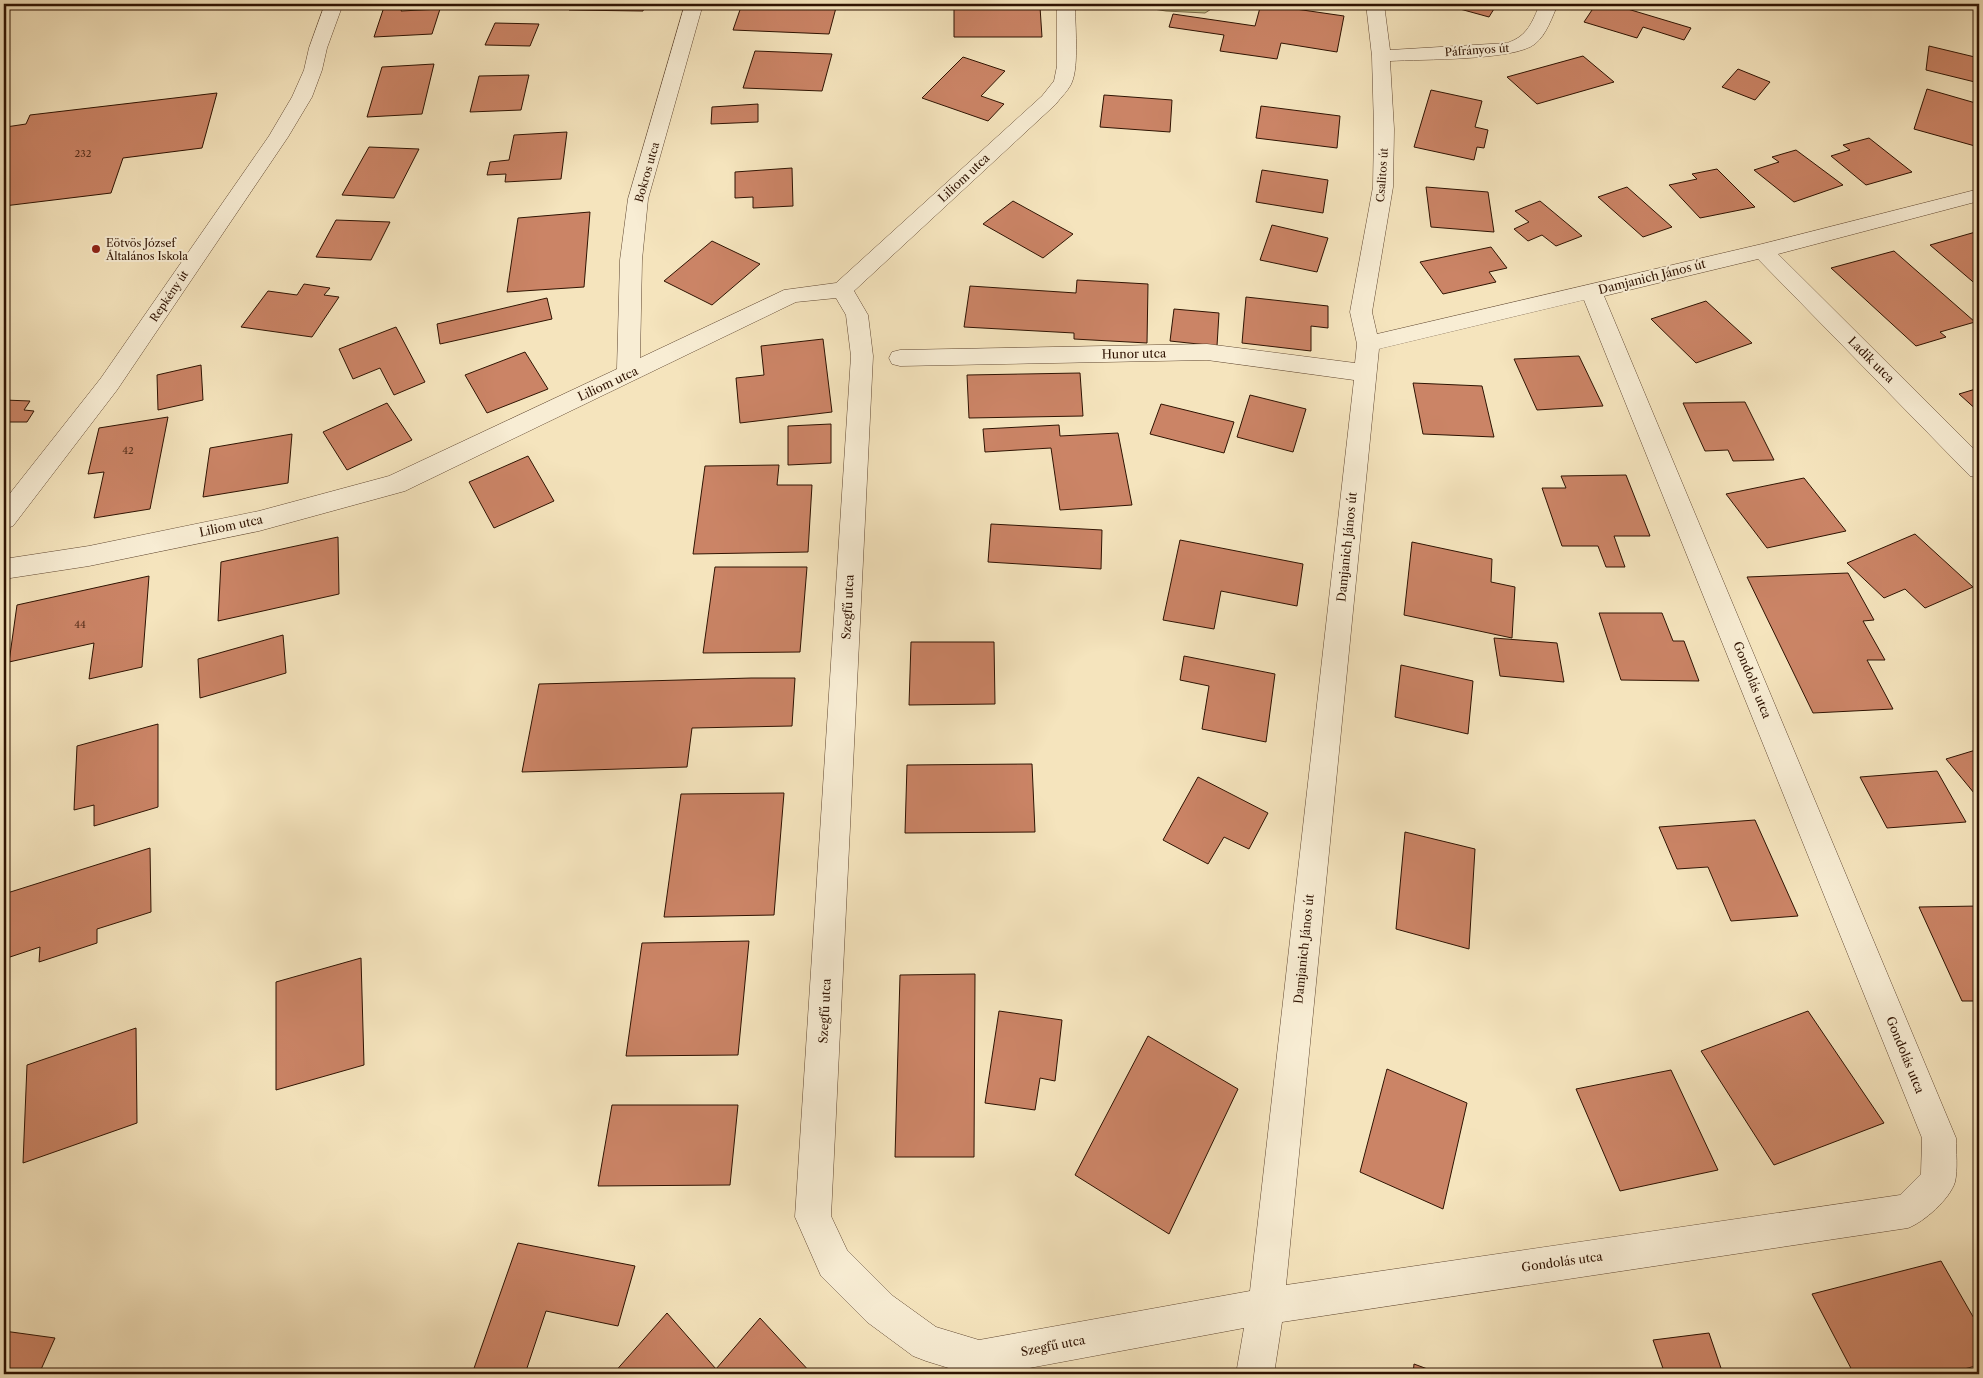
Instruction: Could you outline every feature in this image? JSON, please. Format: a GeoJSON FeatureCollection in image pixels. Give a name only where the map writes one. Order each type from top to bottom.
{"type":"FeatureCollection","features":[{"type":"Feature","properties":{"kind":"street","name":"Repkény út"},"geometry":{"type":"LineString","coordinates":[[4,520],[109,384],[278,136],[302,97],[313,70],[318,48],[334,4]]}},
{"type":"Feature","properties":{"kind":"street","name":"Bokros utca"},"geometry":{"type":"LineString","coordinates":[[628,374],[631,260],[638,199],[694,4]]}},
{"type":"Feature","properties":{"kind":"street","name":"Liliom utca"},"geometry":{"type":"LineString","coordinates":[[4,569],[89,556],[259,521],[396,484],[792,295],[842,290],[1049,100],[1063,82],[1066,66],[1066,4]]}},
{"type":"Feature","properties":{"kind":"street","name":"Csalitos út"},"geometry":{"type":"LineString","coordinates":[[1368,344],[1361,312],[1383,187],[1384,129],[1381,56],[1375,4]]}},
{"type":"Feature","properties":{"kind":"street","name":"Páfrányos út"},"geometry":{"type":"LineString","coordinates":[[1381,56],[1515,48],[1532,39],[1549,4]]}},
{"type":"Feature","properties":{"kind":"street","name":"Damjanich János út"},"geometry":{"type":"LineString","coordinates":[[1256,1374],[1266,1306],[1368,344],[1762,251],[1979,195]]}},
{"type":"Feature","properties":{"kind":"street","name":"Ladik utca"},"geometry":{"type":"LineString","coordinates":[[1762,251],[1979,469]]}},
{"type":"Feature","properties":{"kind":"street","name":"Szegfű utca"},"geometry":{"type":"LineString","coordinates":[[842,290],[857,315],[862,356],[813,1217],[834,1263],[880,1309],[926,1343],[978,1359],[1266,1306]]}},
{"type":"Feature","properties":{"kind":"street","name":"Gondolás utca"},"geometry":{"type":"LineString","coordinates":[[1266,1306],[1908,1211],[1938,1181],[1939,1138],[1592,292]]}},
{"type":"Feature","properties":{"kind":"street","name":"Hunor utca"},"geometry":{"type":"LineString","coordinates":[[900,358],[1207,352],[1366,373]]}},
{"type":"Feature","properties":{"kind":"shaded area"},"geometry":{"type":"Polygon","coordinates":[[[1122,4],[1219,4],[1205,13],[1166,11],[1122,4]]]}},
{"type":"Feature","properties":{"kind":"building"},"geometry":{"type":"Polygon","coordinates":[[[385,4],[404,4],[401,11],[440,9],[432,34],[374,37],[385,4]]]}},
{"type":"Feature","properties":{"kind":"building"},"geometry":{"type":"Polygon","coordinates":[[[571,4],[645,4],[643,11],[569,10],[571,4]]]}},
{"type":"Feature","properties":{"kind":"building"},"geometry":{"type":"Polygon","coordinates":[[[742,4],[837,4],[829,34],[733,30],[742,4]]]}},
{"type":"Feature","properties":{"kind":"building"},"geometry":{"type":"Polygon","coordinates":[[[1261,4],[1344,16],[1337,52],[1281,43],[1277,59],[1220,51],[1224,35],[1169,27],[1173,14],[1255,26],[1261,4]]]}},
{"type":"Feature","properties":{"kind":"building"},"geometry":{"type":"Polygon","coordinates":[[[1451,4],[1497,4],[1489,17],[1449,6],[1451,4]]]}},
{"type":"Feature","properties":{"kind":"building"},"geometry":{"type":"Polygon","coordinates":[[[1596,4],[1611,4],[1691,28],[1684,40],[1643,27],[1637,38],[1584,22],[1596,4]]]}},
{"type":"Feature","properties":{"kind":"building"},"geometry":{"type":"Polygon","coordinates":[[[954,7],[1040,7],[1042,37],[954,37],[954,7]]]}},
{"type":"Feature","properties":{"kind":"building"},"geometry":{"type":"Polygon","coordinates":[[[495,23],[539,24],[530,46],[485,45],[495,23]]]}},
{"type":"Feature","properties":{"kind":"building"},"geometry":{"type":"Polygon","coordinates":[[[1929,46],[1979,58],[1979,83],[1926,70],[1929,46]]]}},
{"type":"Feature","properties":{"kind":"building"},"geometry":{"type":"Polygon","coordinates":[[[755,51],[832,54],[822,91],[743,88],[755,51]]]}},
{"type":"Feature","properties":{"kind":"building"},"geometry":{"type":"Polygon","coordinates":[[[1583,56],[1614,82],[1537,104],[1507,77],[1583,56]]]}},
{"type":"Feature","properties":{"kind":"building"},"geometry":{"type":"Polygon","coordinates":[[[963,57],[1005,71],[981,96],[1004,104],[988,121],[922,98],[963,57]]]}},
{"type":"Feature","properties":{"kind":"building"},"geometry":{"type":"Polygon","coordinates":[[[434,64],[422,114],[367,117],[382,67],[434,64]]]}},
{"type":"Feature","properties":{"kind":"building"},"geometry":{"type":"Polygon","coordinates":[[[1738,69],[1770,82],[1755,100],[1722,87],[1738,69]]]}},
{"type":"Feature","properties":{"kind":"building"},"geometry":{"type":"Polygon","coordinates":[[[529,75],[521,110],[470,112],[479,76],[529,75]]]}},
{"type":"Feature","properties":{"kind":"building"},"geometry":{"type":"Polygon","coordinates":[[[1927,89],[1979,104],[1979,130],[1975,146],[1914,129],[1927,89]]]}},
{"type":"Feature","properties":{"kind":"building"},"geometry":{"type":"Polygon","coordinates":[[[1431,90],[1482,101],[1475,127],[1488,130],[1484,148],[1477,147],[1474,160],[1414,147],[1431,90]]]}},
{"type":"Feature","properties":{"kind":"building"},"geometry":{"type":"Polygon","coordinates":[[[217,93],[202,148],[123,158],[111,193],[4,206],[4,118],[9,117],[6,127],[26,124],[30,115],[217,93]]]}},
{"type":"Feature","properties":{"kind":"building"},"geometry":{"type":"Polygon","coordinates":[[[1104,95],[1172,100],[1170,132],[1100,127],[1104,95]]]}},
{"type":"Feature","properties":{"kind":"building"},"geometry":{"type":"Polygon","coordinates":[[[758,104],[758,122],[711,124],[712,107],[758,104]]]}},
{"type":"Feature","properties":{"kind":"building"},"geometry":{"type":"Polygon","coordinates":[[[1261,106],[1340,116],[1337,148],[1256,138],[1261,106]]]}},
{"type":"Feature","properties":{"kind":"building"},"geometry":{"type":"Polygon","coordinates":[[[567,132],[561,179],[505,182],[506,174],[487,175],[490,162],[509,160],[514,135],[567,132]]]}},
{"type":"Feature","properties":{"kind":"building"},"geometry":{"type":"Polygon","coordinates":[[[1869,138],[1912,172],[1866,185],[1831,156],[1850,150],[1843,145],[1869,138]]]}},
{"type":"Feature","properties":{"kind":"building"},"geometry":{"type":"Polygon","coordinates":[[[369,147],[419,149],[394,198],[342,195],[369,147]]]}},
{"type":"Feature","properties":{"kind":"building"},"geometry":{"type":"Polygon","coordinates":[[[1796,150],[1843,185],[1794,202],[1754,170],[1779,162],[1772,157],[1796,150]]]}},
{"type":"Feature","properties":{"kind":"building"},"geometry":{"type":"Polygon","coordinates":[[[792,168],[793,206],[753,208],[753,197],[735,198],[735,172],[792,168]]]}},
{"type":"Feature","properties":{"kind":"building"},"geometry":{"type":"Polygon","coordinates":[[[1717,169],[1755,207],[1700,218],[1669,185],[1697,179],[1692,174],[1717,169]]]}},
{"type":"Feature","properties":{"kind":"building"},"geometry":{"type":"Polygon","coordinates":[[[1262,170],[1328,180],[1323,213],[1256,202],[1262,170]]]}},
{"type":"Feature","properties":{"kind":"building"},"geometry":{"type":"Polygon","coordinates":[[[1426,187],[1488,192],[1494,232],[1431,227],[1426,187]]]}},
{"type":"Feature","properties":{"kind":"building"},"geometry":{"type":"Polygon","coordinates":[[[1627,187],[1672,227],[1643,237],[1598,197],[1627,187]]]}},
{"type":"Feature","properties":{"kind":"building"},"geometry":{"type":"Polygon","coordinates":[[[1013,201],[1073,234],[1043,258],[983,224],[1013,201]]]}},
{"type":"Feature","properties":{"kind":"building"},"geometry":{"type":"Polygon","coordinates":[[[1540,201],[1582,236],[1556,246],[1542,235],[1528,241],[1514,229],[1529,222],[1515,211],[1540,201]]]}},
{"type":"Feature","properties":{"kind":"building"},"geometry":{"type":"Polygon","coordinates":[[[590,212],[584,287],[507,292],[518,218],[590,212]]]}},
{"type":"Feature","properties":{"kind":"building"},"geometry":{"type":"Polygon","coordinates":[[[336,220],[390,222],[371,260],[316,257],[336,220]]]}},
{"type":"Feature","properties":{"kind":"building"},"geometry":{"type":"Polygon","coordinates":[[[1272,225],[1328,238],[1317,272],[1260,260],[1272,225]]]}},
{"type":"Feature","properties":{"kind":"building"},"geometry":{"type":"Polygon","coordinates":[[[1979,231],[1979,287],[1930,245],[1979,231]]]}},
{"type":"Feature","properties":{"kind":"building"},"geometry":{"type":"Polygon","coordinates":[[[712,241],[760,264],[712,305],[664,281],[712,241]]]}},
{"type":"Feature","properties":{"kind":"building"},"geometry":{"type":"Polygon","coordinates":[[[1491,247],[1507,268],[1489,272],[1496,282],[1443,294],[1420,262],[1491,247]]]}},
{"type":"Feature","properties":{"kind":"building"},"geometry":{"type":"Polygon","coordinates":[[[1894,251],[1975,322],[1940,332],[1946,337],[1916,346],[1831,268],[1894,251]]]}},
{"type":"Feature","properties":{"kind":"building"},"geometry":{"type":"Polygon","coordinates":[[[1077,280],[1148,284],[1147,343],[1074,339],[1074,333],[964,327],[970,286],[1076,293],[1077,280]]]}},
{"type":"Feature","properties":{"kind":"building"},"geometry":{"type":"Polygon","coordinates":[[[304,284],[330,288],[324,295],[339,297],[312,337],[241,327],[268,291],[297,295],[304,284]]]}},
{"type":"Feature","properties":{"kind":"building"},"geometry":{"type":"Polygon","coordinates":[[[1246,297],[1328,306],[1328,328],[1311,326],[1311,351],[1242,343],[1246,297]]]}},
{"type":"Feature","properties":{"kind":"building"},"geometry":{"type":"Polygon","coordinates":[[[547,298],[552,319],[440,344],[437,324],[547,298]]]}},
{"type":"Feature","properties":{"kind":"building"},"geometry":{"type":"Polygon","coordinates":[[[1706,301],[1752,343],[1696,363],[1651,319],[1706,301]]]}},
{"type":"Feature","properties":{"kind":"building"},"geometry":{"type":"Polygon","coordinates":[[[1174,309],[1219,313],[1217,346],[1170,341],[1174,309]]]}},
{"type":"Feature","properties":{"kind":"building"},"geometry":{"type":"Polygon","coordinates":[[[396,327],[425,382],[394,395],[380,368],[353,379],[339,349],[396,327]]]}},
{"type":"Feature","properties":{"kind":"building"},"geometry":{"type":"Polygon","coordinates":[[[823,339],[832,412],[740,423],[736,378],[764,375],[761,346],[823,339]]]}},
{"type":"Feature","properties":{"kind":"building"},"geometry":{"type":"Polygon","coordinates":[[[525,352],[548,389],[487,413],[465,375],[525,352]]]}},
{"type":"Feature","properties":{"kind":"building"},"geometry":{"type":"Polygon","coordinates":[[[1579,356],[1603,406],[1537,410],[1514,359],[1579,356]]]}},
{"type":"Feature","properties":{"kind":"building"},"geometry":{"type":"Polygon","coordinates":[[[201,365],[203,400],[158,410],[157,375],[201,365]]]}},
{"type":"Feature","properties":{"kind":"building"},"geometry":{"type":"Polygon","coordinates":[[[1080,373],[1083,416],[969,418],[967,375],[1080,373]]]}},
{"type":"Feature","properties":{"kind":"building"},"geometry":{"type":"Polygon","coordinates":[[[1413,383],[1482,386],[1494,437],[1423,434],[1413,383]]]}},
{"type":"Feature","properties":{"kind":"building"},"geometry":{"type":"Polygon","coordinates":[[[1979,388],[1979,412],[1959,394],[1979,388]]]}},
{"type":"Feature","properties":{"kind":"building"},"geometry":{"type":"Polygon","coordinates":[[[1250,395],[1306,409],[1293,452],[1237,437],[1250,395]]]}},
{"type":"Feature","properties":{"kind":"building"},"geometry":{"type":"Polygon","coordinates":[[[4,400],[30,401],[24,410],[34,411],[27,422],[4,422],[4,400]]]}},
{"type":"Feature","properties":{"kind":"building"},"geometry":{"type":"Polygon","coordinates":[[[1745,402],[1774,460],[1733,461],[1728,450],[1705,451],[1683,403],[1745,402]]]}},
{"type":"Feature","properties":{"kind":"building"},"geometry":{"type":"Polygon","coordinates":[[[387,403],[412,440],[347,470],[323,432],[387,403]]]}},
{"type":"Feature","properties":{"kind":"building"},"geometry":{"type":"Polygon","coordinates":[[[1161,404],[1234,422],[1224,453],[1150,434],[1161,404]]]}},
{"type":"Feature","properties":{"kind":"building"},"geometry":{"type":"Polygon","coordinates":[[[168,417],[150,509],[94,518],[104,472],[88,474],[99,428],[168,417]]]}},
{"type":"Feature","properties":{"kind":"building"},"geometry":{"type":"Polygon","coordinates":[[[831,424],[831,463],[788,465],[788,426],[831,424]]]}},
{"type":"Feature","properties":{"kind":"building"},"geometry":{"type":"Polygon","coordinates":[[[1059,425],[1060,436],[1118,433],[1132,505],[1060,510],[1051,448],[985,452],[983,429],[1059,425]]]}},
{"type":"Feature","properties":{"kind":"building"},"geometry":{"type":"Polygon","coordinates":[[[292,434],[288,483],[203,497],[210,448],[292,434]]]}},
{"type":"Feature","properties":{"kind":"building"},"geometry":{"type":"Polygon","coordinates":[[[528,456],[554,501],[494,528],[469,482],[528,456]]]}},
{"type":"Feature","properties":{"kind":"building"},"geometry":{"type":"Polygon","coordinates":[[[779,465],[777,485],[812,485],[808,552],[693,554],[705,466],[779,465]]]}},
{"type":"Feature","properties":{"kind":"building"},"geometry":{"type":"Polygon","coordinates":[[[1626,475],[1650,536],[1614,536],[1625,567],[1606,567],[1598,546],[1562,546],[1542,488],[1566,488],[1561,476],[1626,475]]]}},
{"type":"Feature","properties":{"kind":"building"},"geometry":{"type":"Polygon","coordinates":[[[1804,478],[1846,531],[1767,548],[1726,494],[1804,478]]]}},
{"type":"Feature","properties":{"kind":"building"},"geometry":{"type":"Polygon","coordinates":[[[991,524],[1102,530],[1101,569],[988,562],[991,524]]]}},
{"type":"Feature","properties":{"kind":"building"},"geometry":{"type":"Polygon","coordinates":[[[1915,534],[1973,587],[1925,608],[1905,589],[1884,598],[1847,563],[1915,534]]]}},
{"type":"Feature","properties":{"kind":"building"},"geometry":{"type":"Polygon","coordinates":[[[338,537],[339,594],[218,621],[221,562],[338,537]]]}},
{"type":"Feature","properties":{"kind":"building"},"geometry":{"type":"Polygon","coordinates":[[[1180,540],[1303,564],[1297,606],[1221,591],[1214,629],[1163,620],[1180,540]]]}},
{"type":"Feature","properties":{"kind":"building"},"geometry":{"type":"Polygon","coordinates":[[[1412,542],[1492,559],[1491,582],[1515,587],[1512,638],[1404,615],[1412,542]]]}},
{"type":"Feature","properties":{"kind":"building"},"geometry":{"type":"Polygon","coordinates":[[[715,567],[807,567],[800,652],[703,653],[715,567]]]}},
{"type":"Feature","properties":{"kind":"building"},"geometry":{"type":"Polygon","coordinates":[[[1848,573],[1874,620],[1863,621],[1885,660],[1867,660],[1893,709],[1813,713],[1747,577],[1848,573]]]}},
{"type":"Feature","properties":{"kind":"building"},"geometry":{"type":"Polygon","coordinates":[[[149,576],[142,667],[89,679],[94,643],[9,662],[17,605],[149,576]]]}},
{"type":"Feature","properties":{"kind":"building"},"geometry":{"type":"Polygon","coordinates":[[[1599,613],[1662,613],[1673,641],[1684,641],[1699,681],[1621,680],[1599,613]]]}},
{"type":"Feature","properties":{"kind":"building"},"geometry":{"type":"Polygon","coordinates":[[[283,635],[286,673],[200,698],[198,659],[283,635]]]}},
{"type":"Feature","properties":{"kind":"building"},"geometry":{"type":"Polygon","coordinates":[[[1494,638],[1557,643],[1564,682],[1500,676],[1494,638]]]}},
{"type":"Feature","properties":{"kind":"building"},"geometry":{"type":"Polygon","coordinates":[[[911,642],[994,642],[995,704],[909,705],[911,642]]]}},
{"type":"Feature","properties":{"kind":"building"},"geometry":{"type":"Polygon","coordinates":[[[1184,656],[1275,674],[1266,742],[1202,729],[1209,686],[1180,680],[1184,656]]]}},
{"type":"Feature","properties":{"kind":"building"},"geometry":{"type":"Polygon","coordinates":[[[1401,665],[1473,681],[1468,734],[1395,717],[1401,665]]]}},
{"type":"Feature","properties":{"kind":"building"},"geometry":{"type":"Polygon","coordinates":[[[795,678],[792,726],[692,728],[687,767],[522,772],[539,684],[795,678]]]}},
{"type":"Feature","properties":{"kind":"building"},"geometry":{"type":"Polygon","coordinates":[[[158,724],[158,807],[94,826],[94,805],[74,810],[77,746],[158,724]]]}},
{"type":"Feature","properties":{"kind":"building"},"geometry":{"type":"Polygon","coordinates":[[[1979,749],[1979,799],[1946,759],[1979,749]]]}},
{"type":"Feature","properties":{"kind":"building"},"geometry":{"type":"Polygon","coordinates":[[[1032,764],[1035,832],[905,833],[907,765],[1032,764]]]}},
{"type":"Feature","properties":{"kind":"building"},"geometry":{"type":"Polygon","coordinates":[[[1937,771],[1966,822],[1887,828],[1860,777],[1937,771]]]}},
{"type":"Feature","properties":{"kind":"building"},"geometry":{"type":"Polygon","coordinates":[[[1198,777],[1268,813],[1249,849],[1224,837],[1208,864],[1163,840],[1198,777]]]}},
{"type":"Feature","properties":{"kind":"building"},"geometry":{"type":"Polygon","coordinates":[[[784,793],[774,915],[664,917],[681,794],[784,793]]]}},
{"type":"Feature","properties":{"kind":"building"},"geometry":{"type":"Polygon","coordinates":[[[1755,820],[1798,916],[1731,921],[1708,867],[1677,869],[1659,827],[1755,820]]]}},
{"type":"Feature","properties":{"kind":"building"},"geometry":{"type":"Polygon","coordinates":[[[1405,832],[1475,849],[1469,949],[1396,929],[1405,832]]]}},
{"type":"Feature","properties":{"kind":"building"},"geometry":{"type":"Polygon","coordinates":[[[150,848],[151,912],[97,929],[97,943],[39,962],[40,947],[4,959],[4,894],[150,848]]]}},
{"type":"Feature","properties":{"kind":"building"},"geometry":{"type":"Polygon","coordinates":[[[1979,906],[1979,1001],[1962,1001],[1919,907],[1979,906]]]}},
{"type":"Feature","properties":{"kind":"building"},"geometry":{"type":"Polygon","coordinates":[[[749,941],[738,1055],[626,1056],[642,943],[749,941]]]}},
{"type":"Feature","properties":{"kind":"building"},"geometry":{"type":"Polygon","coordinates":[[[361,958],[364,1065],[276,1090],[276,982],[361,958]]]}},
{"type":"Feature","properties":{"kind":"building"},"geometry":{"type":"Polygon","coordinates":[[[975,974],[974,1157],[895,1157],[900,975],[975,974]]]}},
{"type":"Feature","properties":{"kind":"building"},"geometry":{"type":"Polygon","coordinates":[[[999,1011],[1062,1020],[1055,1081],[1040,1078],[1035,1110],[985,1103],[999,1011]]]}},
{"type":"Feature","properties":{"kind":"building"},"geometry":{"type":"Polygon","coordinates":[[[1808,1011],[1884,1123],[1774,1165],[1701,1051],[1808,1011]]]}},
{"type":"Feature","properties":{"kind":"building"},"geometry":{"type":"Polygon","coordinates":[[[136,1028],[137,1123],[23,1163],[27,1065],[136,1028]]]}},
{"type":"Feature","properties":{"kind":"building"},"geometry":{"type":"Polygon","coordinates":[[[1148,1036],[1238,1089],[1169,1234],[1075,1175],[1148,1036]]]}},
{"type":"Feature","properties":{"kind":"building"},"geometry":{"type":"Polygon","coordinates":[[[1387,1069],[1467,1103],[1443,1209],[1360,1172],[1387,1069]]]}},
{"type":"Feature","properties":{"kind":"building"},"geometry":{"type":"Polygon","coordinates":[[[1671,1070],[1718,1170],[1620,1191],[1576,1089],[1671,1070]]]}},
{"type":"Feature","properties":{"kind":"building"},"geometry":{"type":"Polygon","coordinates":[[[612,1105],[738,1105],[730,1185],[598,1186],[612,1105]]]}},
{"type":"Feature","properties":{"kind":"building"},"geometry":{"type":"Polygon","coordinates":[[[518,1243],[635,1266],[618,1326],[546,1311],[525,1374],[472,1374],[518,1243]]]}},
{"type":"Feature","properties":{"kind":"building"},"geometry":{"type":"Polygon","coordinates":[[[1941,1261],[1979,1327],[1979,1365],[1946,1374],[1854,1374],[1812,1294],[1941,1261]]]}},
{"type":"Feature","properties":{"kind":"building"},"geometry":{"type":"Polygon","coordinates":[[[667,1313],[716,1369],[760,1318],[812,1374],[613,1374],[667,1313]]]}},
{"type":"Feature","properties":{"kind":"building"},"geometry":{"type":"Polygon","coordinates":[[[4,1331],[55,1338],[39,1374],[4,1374],[4,1331]]]}},
{"type":"Feature","properties":{"kind":"building"},"geometry":{"type":"Polygon","coordinates":[[[1709,1333],[1723,1374],[1665,1374],[1653,1340],[1709,1333]]]}},
{"type":"Feature","properties":{"kind":"building"},"geometry":{"type":"Polygon","coordinates":[[[1414,1364],[1441,1374],[1413,1374],[1414,1364]]]}},
{"type":"Feature","properties":{"kind":"place","name":"Eötvös József Általános Iskola"},"geometry":{"type":"Point","coordinates":[96,249]}}]}
